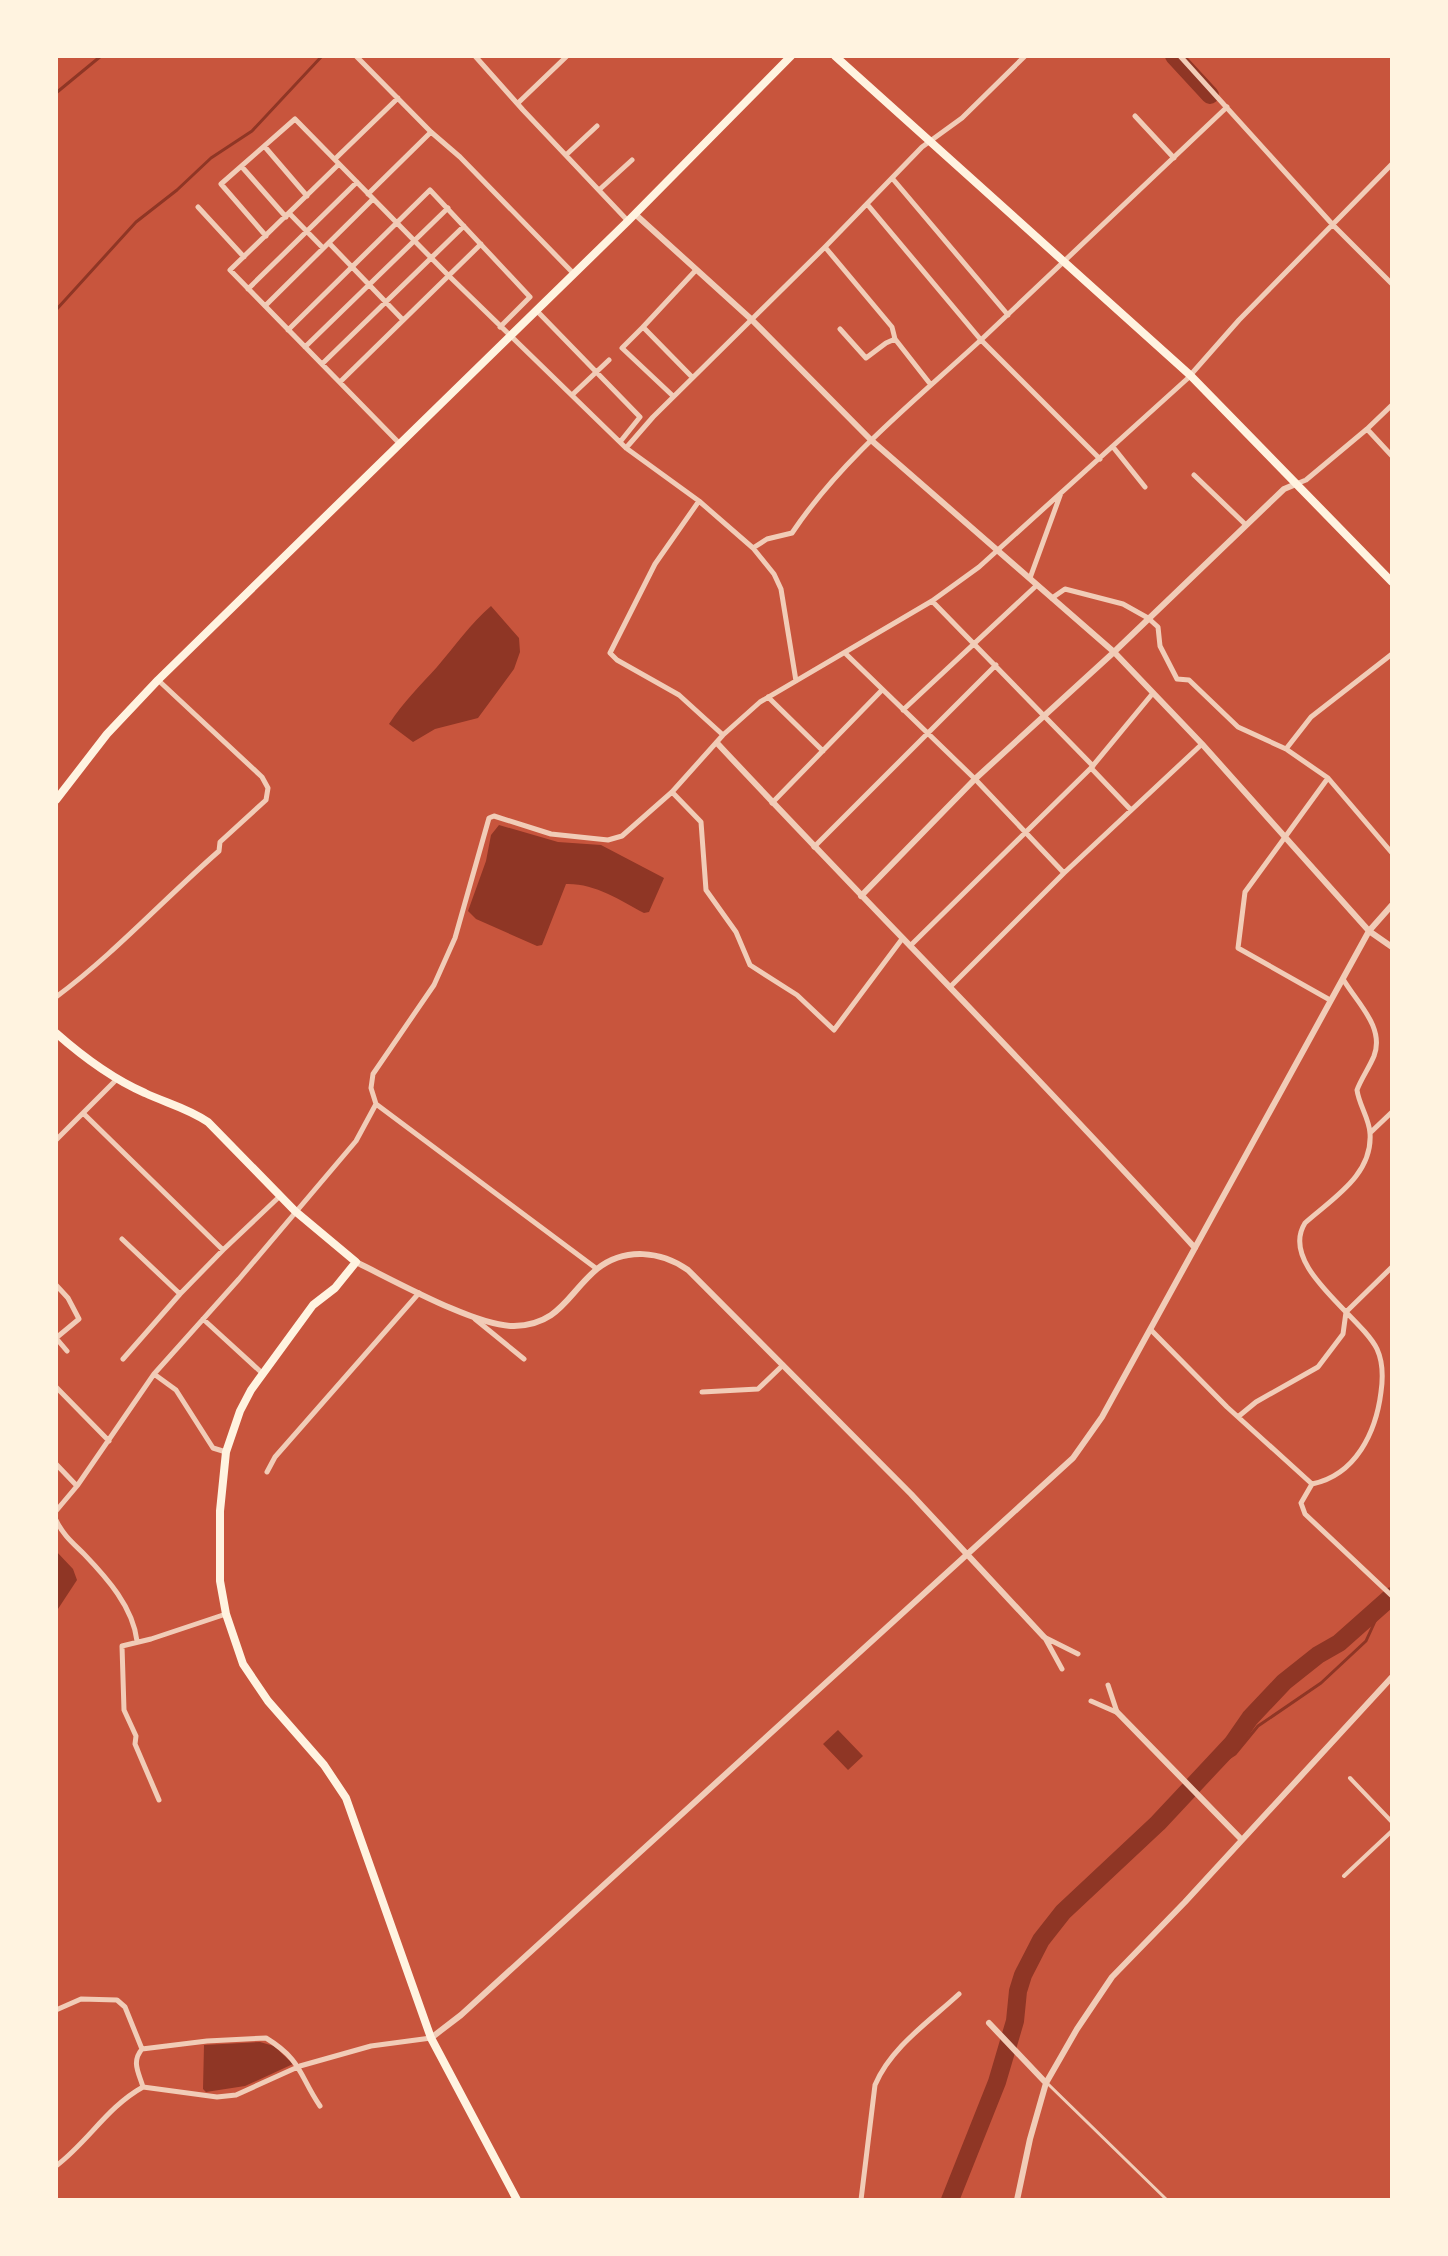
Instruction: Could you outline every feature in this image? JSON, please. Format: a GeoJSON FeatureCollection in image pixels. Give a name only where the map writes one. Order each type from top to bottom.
{"type":"FeatureCollection","features":[{"type":"Feature","properties":{"kind":"main road"},"geometry":{"type":"LineString","coordinates":[[56,800],[107,734],[158,680],[632,218],[791,56]]}},
{"type":"Feature","properties":{"kind":"main road"},"geometry":{"type":"LineString","coordinates":[[835,56],[1190,375],[1392,582]]}},
{"type":"Feature","properties":{"kind":"main road"},"geometry":{"type":"LineString","coordinates":[[56,1033],[118,1079],[199,1116],[295,1211],[356,1262],[335,1288],[308,1312],[262,1373],[240,1411],[222,1475],[220,1581],[226,1614],[243,1664],[255,1683],[324,1765],[346,1798],[431,2038],[517,2200]]}},
{"type":"Feature","properties":{"kind":"street"},"geometry":{"type":"LineString","coordinates":[[356,56],[574,274]]}},
{"type":"Feature","properties":{"kind":"street"},"geometry":{"type":"LineString","coordinates":[[475,56],[599,190],[751,319],[871,440],[1114,652],[1202,744],[1369,931],[1392,947]]}},
{"type":"Feature","properties":{"kind":"street"},"geometry":{"type":"LineString","coordinates":[[518,103],[567,56]]}},
{"type":"Feature","properties":{"kind":"street"},"geometry":{"type":"LineString","coordinates":[[626,448],[673,396],[892,178],[930,141],[962,118],[1025,56]]}},
{"type":"Feature","properties":{"kind":"street"},"geometry":{"type":"LineString","coordinates":[[1180,56],[1333,225],[1392,283]]}},
{"type":"Feature","properties":{"kind":"street"},"geometry":{"type":"LineString","coordinates":[[398,98],[307,196],[230,270],[401,445]]}},
{"type":"Feature","properties":{"kind":"street"},"geometry":{"type":"LineString","coordinates":[[753,548],[767,539],[792,533],[825,487],[871,440],[1227,107]]}},
{"type":"Feature","properties":{"kind":"street"},"geometry":{"type":"LineString","coordinates":[[1135,116],[1174,158]]}},
{"type":"Feature","properties":{"kind":"street"},"geometry":{"type":"LineString","coordinates":[[266,236],[221,184],[295,119],[430,258],[626,448],[699,501],[753,548],[774,574],[781,589],[796,681]]}},
{"type":"Feature","properties":{"kind":"street"},"geometry":{"type":"LineString","coordinates":[[566,155],[597,126]]}},
{"type":"Feature","properties":{"kind":"street"},"geometry":{"type":"LineString","coordinates":[[265,306],[329,243],[431,132]]}},
{"type":"Feature","properties":{"kind":"street"},"geometry":{"type":"LineString","coordinates":[[265,147],[307,196]]}},
{"type":"Feature","properties":{"kind":"street"},"geometry":{"type":"LineString","coordinates":[[599,190],[632,160]]}},
{"type":"Feature","properties":{"kind":"street"},"geometry":{"type":"LineString","coordinates":[[597,1269],[376,1104],[371,1088],[373,1074],[434,985],[455,938],[489,818],[494,816],[551,834],[608,840],[622,836],[672,792],[723,735],[768,697],[846,654],[932,601],[979,567],[1190,375],[1239,320],[1392,165]]}},
{"type":"Feature","properties":{"kind":"street"},"geometry":{"type":"LineString","coordinates":[[242,167],[323,248]]}},
{"type":"Feature","properties":{"kind":"street"},"geometry":{"type":"LineString","coordinates":[[892,178],[1008,315]]}},
{"type":"Feature","properties":{"kind":"street"},"geometry":{"type":"LineString","coordinates":[[248,289],[357,182]]}},
{"type":"Feature","properties":{"kind":"street"},"geometry":{"type":"LineString","coordinates":[[288,330],[430,190],[530,297],[500,327]]}},
{"type":"Feature","properties":{"kind":"street"},"geometry":{"type":"LineString","coordinates":[[867,204],[981,340],[1100,459]]}},
{"type":"Feature","properties":{"kind":"street"},"geometry":{"type":"LineString","coordinates":[[198,207],[244,257]]}},
{"type":"Feature","properties":{"kind":"street"},"geometry":{"type":"LineString","coordinates":[[305,347],[448,208]]}},
{"type":"Feature","properties":{"kind":"street"},"geometry":{"type":"LineString","coordinates":[[322,364],[464,226]]}},
{"type":"Feature","properties":{"kind":"street"},"geometry":{"type":"LineString","coordinates":[[329,243],[404,320]]}},
{"type":"Feature","properties":{"kind":"street"},"geometry":{"type":"LineString","coordinates":[[340,382],[481,244]]}},
{"type":"Feature","properties":{"kind":"street"},"geometry":{"type":"LineString","coordinates":[[825,247],[892,327],[895,339],[931,385]]}},
{"type":"Feature","properties":{"kind":"street"},"geometry":{"type":"LineString","coordinates":[[673,396],[622,348],[696,270]]}},
{"type":"Feature","properties":{"kind":"street"},"geometry":{"type":"LineString","coordinates":[[537,311],[640,417],[620,442]]}},
{"type":"Feature","properties":{"kind":"street"},"geometry":{"type":"LineString","coordinates":[[643,327],[692,377]]}},
{"type":"Feature","properties":{"kind":"street"},"geometry":{"type":"LineString","coordinates":[[840,329],[866,358],[895,339]]}},
{"type":"Feature","properties":{"kind":"street"},"geometry":{"type":"LineString","coordinates":[[571,395],[609,360]]}},
{"type":"Feature","properties":{"kind":"street"},"geometry":{"type":"LineString","coordinates":[[861,896],[975,779],[1114,652],[1284,489],[1305,481],[1392,405]]}},
{"type":"Feature","properties":{"kind":"street"},"geometry":{"type":"LineString","coordinates":[[1367,429],[1392,456]]}},
{"type":"Feature","properties":{"kind":"street"},"geometry":{"type":"LineString","coordinates":[[1113,447],[1145,487]]}},
{"type":"Feature","properties":{"kind":"street"},"geometry":{"type":"LineString","coordinates":[[1194,475],[1246,525]]}},
{"type":"Feature","properties":{"kind":"street"},"geometry":{"type":"LineString","coordinates":[[1030,578],[1062,492]]}},
{"type":"Feature","properties":{"kind":"street"},"geometry":{"type":"LineString","coordinates":[[699,501],[655,564],[610,653],[679,695],[723,735]]}},
{"type":"Feature","properties":{"kind":"street"},"geometry":{"type":"LineString","coordinates":[[903,710],[1037,585]]}},
{"type":"Feature","properties":{"kind":"street"},"geometry":{"type":"LineString","coordinates":[[1052,598],[1065,589],[1123,604],[1148,618],[1158,627],[1160,646],[1177,679],[1189,680],[1238,727],[1286,749],[1328,778],[1392,853]]}},
{"type":"Feature","properties":{"kind":"street"},"geometry":{"type":"LineString","coordinates":[[932,601],[1046,714],[1131,810]]}},
{"type":"Feature","properties":{"kind":"street"},"geometry":{"type":"LineString","coordinates":[[846,654],[975,779],[1064,873]]}},
{"type":"Feature","properties":{"kind":"street"},"geometry":{"type":"LineString","coordinates":[[1286,749],[1296,733],[1319,709],[1392,654]]}},
{"type":"Feature","properties":{"kind":"street"},"geometry":{"type":"LineString","coordinates":[[814,847],[996,665]]}},
{"type":"Feature","properties":{"kind":"street"},"geometry":{"type":"LineString","coordinates":[[56,997],[116,948],[161,902],[219,851],[220,842],[266,800],[268,788],[262,777],[158,680]]}},
{"type":"Feature","properties":{"kind":"street"},"geometry":{"type":"LineString","coordinates":[[772,803],[882,690]]}},
{"type":"Feature","properties":{"kind":"street"},"geometry":{"type":"LineString","coordinates":[[910,946],[1092,767],[1153,693]]}},
{"type":"Feature","properties":{"kind":"street"},"geometry":{"type":"LineString","coordinates":[[768,697],[823,751]]}},
{"type":"Feature","properties":{"kind":"street"},"geometry":{"type":"LineString","coordinates":[[717,743],[902,939],[951,986],[1195,1248]]}},
{"type":"Feature","properties":{"kind":"street"},"geometry":{"type":"LineString","coordinates":[[951,986],[1064,873],[1202,744]]}},
{"type":"Feature","properties":{"kind":"street"},"geometry":{"type":"LineString","coordinates":[[1328,778],[1245,892],[1238,948],[1330,1000]]}},
{"type":"Feature","properties":{"kind":"street"},"geometry":{"type":"LineString","coordinates":[[672,792],[701,822],[706,890],[736,932],[750,965],[797,995],[834,1030],[902,939]]}},
{"type":"Feature","properties":{"kind":"street"},"geometry":{"type":"LineString","coordinates":[[56,2166],[84,2143],[91,2130],[106,2115],[143,2087],[217,2097],[252,2089],[300,2066],[371,2046],[431,2038],[461,2015],[966,1553],[1056,1475],[1089,1439],[1369,931],[1392,905]]}},
{"type":"Feature","properties":{"kind":"street"},"geometry":{"type":"LineString","coordinates":[[1343,979],[1371,1020],[1378,1037],[1373,1058],[1357,1090],[1370,1133],[1362,1170],[1302,1228],[1302,1248],[1309,1271],[1378,1351],[1382,1382],[1372,1433],[1348,1465],[1326,1481],[1312,1484],[1301,1503],[1305,1514],[1390,1594]]}},
{"type":"Feature","properties":{"kind":"street"},"geometry":{"type":"LineString","coordinates":[[56,1140],[118,1079]]}},
{"type":"Feature","properties":{"kind":"street"},"geometry":{"type":"LineString","coordinates":[[56,1511],[77,1486],[154,1374],[356,1141],[376,1104]]}},
{"type":"Feature","properties":{"kind":"street"},"geometry":{"type":"LineString","coordinates":[[1370,1133],[1392,1112]]}},
{"type":"Feature","properties":{"kind":"street"},"geometry":{"type":"LineString","coordinates":[[83,1113],[223,1250]]}},
{"type":"Feature","properties":{"kind":"street"},"geometry":{"type":"LineString","coordinates":[[123,1359],[180,1294],[280,1196]]}},
{"type":"Feature","properties":{"kind":"street"},"geometry":{"type":"LineString","coordinates":[[122,1239],[180,1294]]}},
{"type":"Feature","properties":{"kind":"street"},"geometry":{"type":"LineString","coordinates":[[356,1262],[471,1315],[495,1324],[512,1326],[528,1325],[548,1318],[562,1308],[597,1269],[621,1257],[637,1253],[675,1261],[688,1270],[783,1365],[966,1553],[1044,1637],[1062,1669]]}},
{"type":"Feature","properties":{"kind":"street"},"geometry":{"type":"LineString","coordinates":[[1239,1416],[1256,1402],[1318,1367],[1343,1334],[1346,1312],[1392,1267]]}},
{"type":"Feature","properties":{"kind":"street"},"geometry":{"type":"LineString","coordinates":[[56,1285],[68,1298],[79,1319],[56,1338],[67,1351]]}},
{"type":"Feature","properties":{"kind":"street"},"geometry":{"type":"LineString","coordinates":[[267,1472],[275,1457],[420,1292]]}},
{"type":"Feature","properties":{"kind":"street"},"geometry":{"type":"LineString","coordinates":[[471,1315],[524,1359]]}},
{"type":"Feature","properties":{"kind":"street"},"geometry":{"type":"LineString","coordinates":[[203,1319],[262,1373]]}},
{"type":"Feature","properties":{"kind":"street"},"geometry":{"type":"LineString","coordinates":[[1151,1330],[1312,1484]]}},
{"type":"Feature","properties":{"kind":"street"},"geometry":{"type":"LineString","coordinates":[[702,1392],[758,1389],[783,1365]]}},
{"type":"Feature","properties":{"kind":"street"},"geometry":{"type":"LineString","coordinates":[[154,1374],[176,1390],[213,1448],[226,1452]]}},
{"type":"Feature","properties":{"kind":"street"},"geometry":{"type":"LineString","coordinates":[[56,1387],[109,1441]]}},
{"type":"Feature","properties":{"kind":"street"},"geometry":{"type":"LineString","coordinates":[[56,1464],[77,1486]]}},
{"type":"Feature","properties":{"kind":"street"},"geometry":{"type":"LineString","coordinates":[[56,1520],[62,1534],[113,1588],[135,1626],[137,1641]]}},
{"type":"Feature","properties":{"kind":"street"},"geometry":{"type":"LineString","coordinates":[[159,1800],[124,1710],[122,1646],[226,1614]]}},
{"type":"Feature","properties":{"kind":"street"},"geometry":{"type":"LineString","coordinates":[[1044,1637],[1078,1654]]}},
{"type":"Feature","properties":{"kind":"street"},"geometry":{"type":"LineString","coordinates":[[1017,2200],[1046,2083],[1112,1977],[1392,1677]]}},
{"type":"Feature","properties":{"kind":"street"},"geometry":{"type":"LineString","coordinates":[[1108,1685],[1117,1712]]}},
{"type":"Feature","properties":{"kind":"street"},"geometry":{"type":"LineString","coordinates":[[1091,1701],[1117,1712],[1242,1840]]}},
{"type":"Feature","properties":{"kind":"street"},"geometry":{"type":"LineString","coordinates":[[1350,1778],[1392,1822]]}},
{"type":"Feature","properties":{"kind":"street"},"geometry":{"type":"LineString","coordinates":[[1344,1876],[1392,1831]]}},
{"type":"Feature","properties":{"kind":"street"},"geometry":{"type":"LineString","coordinates":[[861,2200],[875,2085],[880,2072],[898,2050],[959,1994]]}},
{"type":"Feature","properties":{"kind":"street"},"geometry":{"type":"LineString","coordinates":[[56,2010],[81,1999],[117,2000],[125,2007],[142,2049]]}},
{"type":"Feature","properties":{"kind":"street"},"geometry":{"type":"LineString","coordinates":[[989,2023],[1046,2083]]}},
{"type":"Feature","properties":{"kind":"street"},"geometry":{"type":"LineString","coordinates":[[143,2087],[136,2063],[136,2056],[142,2049],[266,2038],[300,2066],[320,2106]]}},
{"type":"Feature","properties":{"kind":"lane"},"geometry":{"type":"LineString","coordinates":[[1046,2083],[1167,2200]]}},
{"type":"Feature","properties":{"kind":"shaded area"},"geometry":{"type":"Polygon","coordinates":[[[491,606],[519,638],[520,652],[514,669],[478,718],[435,729],[413,742],[389,724],[491,606]]]}},
{"type":"Feature","properties":{"kind":"shaded area"},"geometry":{"type":"Polygon","coordinates":[[[499,825],[558,842],[601,845],[664,878],[649,912],[644,913],[597,889],[566,884],[542,945],[537,946],[476,919],[468,911],[486,861],[491,835],[499,825]]]}},
{"type":"Feature","properties":{"kind":"shaded area"},"geometry":{"type":"Polygon","coordinates":[[[56,1551],[73,1569],[77,1580],[56,1612],[56,1551]]]}},
{"type":"Feature","properties":{"kind":"shaded area"},"geometry":{"type":"Polygon","coordinates":[[[838,1730],[863,1756],[848,1770],[823,1744],[838,1730]]]}},
{"type":"Feature","properties":{"kind":"shaded area"},"geometry":{"type":"Polygon","coordinates":[[[260,2042],[274,2046],[293,2064],[245,2086],[206,2092],[203,2089],[204,2045],[260,2042]]]}},
{"type":"Feature","properties":{"kind":"waterway"},"geometry":{"type":"LineString","coordinates":[[56,93],[101,56]]}},
{"type":"Feature","properties":{"kind":"waterway"},"geometry":{"type":"LineString","coordinates":[[56,310],[136,222],[211,158],[252,131],[322,56]]}},
{"type":"Feature","properties":{"kind":"waterway"},"geometry":{"type":"LineString","coordinates":[[1174,56],[1210,95]]}},
{"type":"Feature","properties":{"kind":"waterway"},"geometry":{"type":"LineString","coordinates":[[950,2200],[997,2082],[1015,2021],[1023,1975],[1041,1940],[1063,1912],[1158,1823],[1232,1744],[1250,1718],[1284,1682],[1339,1643],[1392,1596]]}},
{"type":"Feature","properties":{"kind":"waterway"},"geometry":{"type":"LineString","coordinates":[[1204,1774],[1235,1754],[1258,1726],[1321,1683],[1366,1641],[1382,1606]]}}]}
